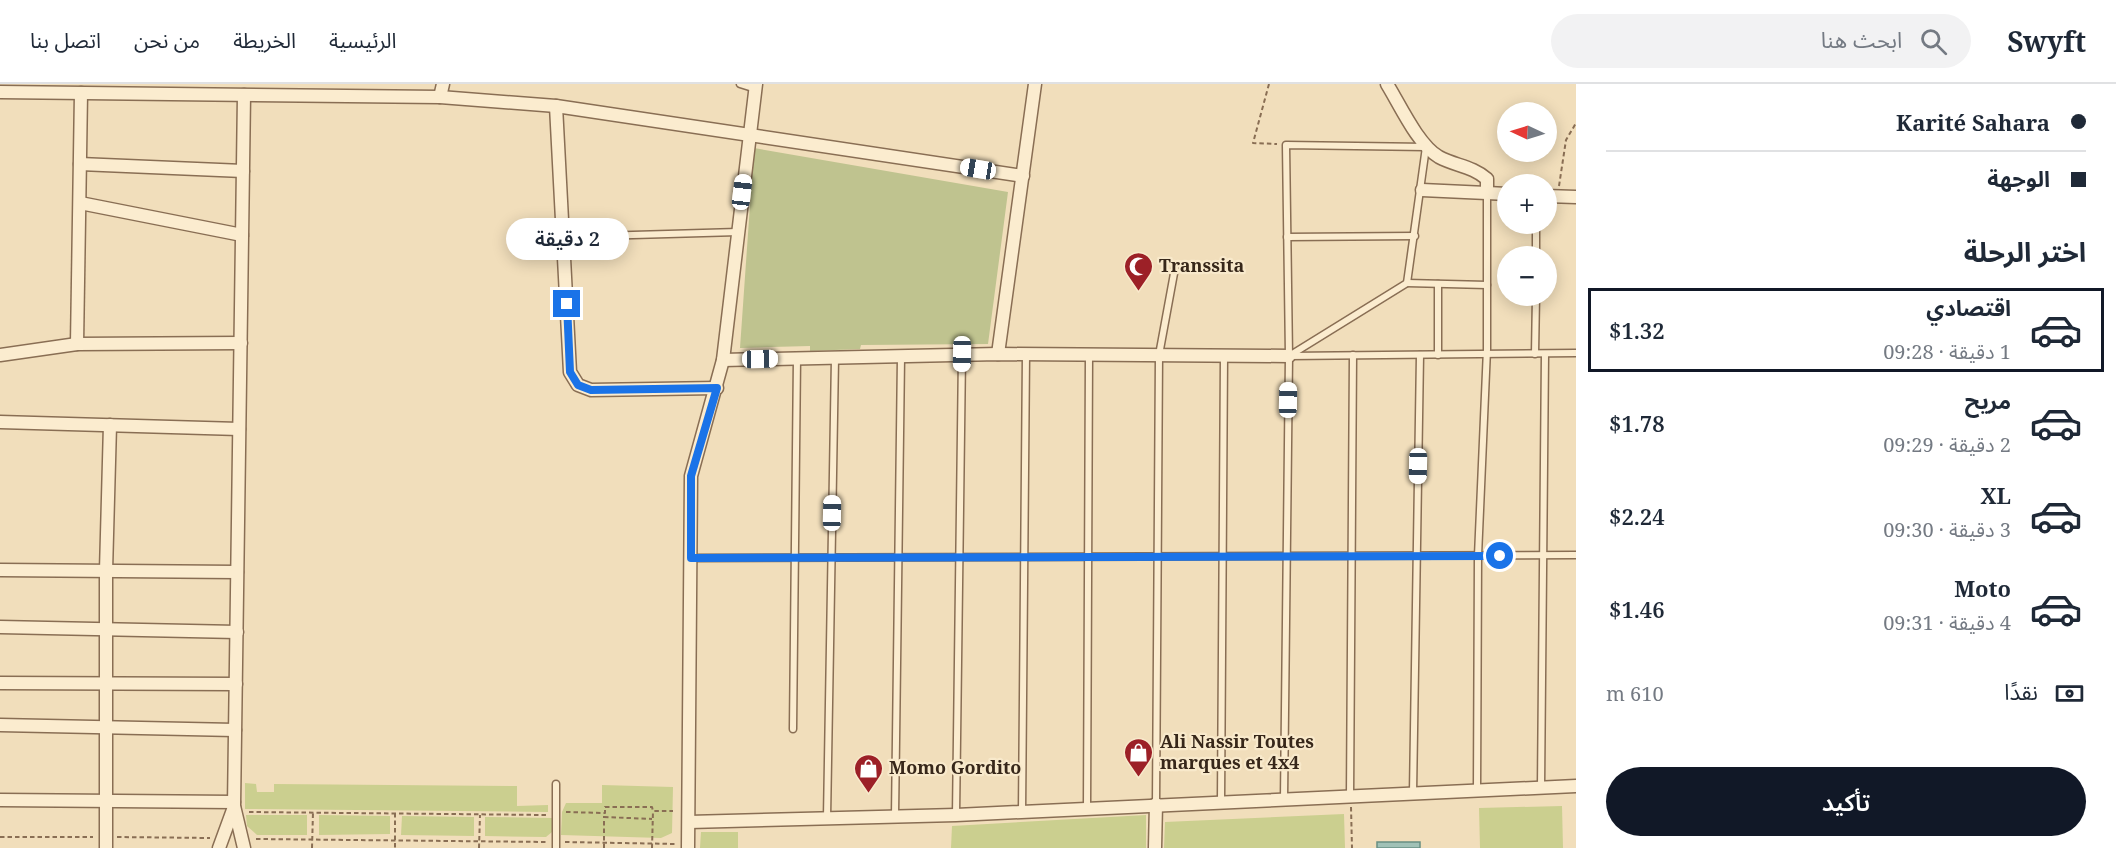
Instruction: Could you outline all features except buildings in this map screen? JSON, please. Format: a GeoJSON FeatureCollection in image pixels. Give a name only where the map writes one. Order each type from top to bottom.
{"type":"FeatureCollection","features":[{"type":"Feature","properties":{"kind":"street"},"geometry":{"type":"LineString","coordinates":[[281,95],[288,84]]}},
{"type":"Feature","properties":{"kind":"street"},"geometry":{"type":"LineString","coordinates":[[998,354],[1035,84]]}},
{"type":"Feature","properties":{"kind":"street"},"geometry":{"type":"LineString","coordinates":[[1387,84],[1426,147],[1439,157],[1479,172],[1486,179],[1487,193]]}},
{"type":"Feature","properties":{"kind":"street"},"geometry":{"type":"LineString","coordinates":[[688,848],[691,476],[723,360],[756,86]]}},
{"type":"Feature","properties":{"kind":"street"},"geometry":{"type":"LineString","coordinates":[[0,92],[81,93],[168,89],[281,95],[442,90],[750,133],[1023,176]]}},
{"type":"Feature","properties":{"kind":"street"},"geometry":{"type":"LineString","coordinates":[[235,91],[243,171],[235,730],[237,807],[246,844]]}},
{"type":"Feature","properties":{"kind":"street"},"geometry":{"type":"LineString","coordinates":[[77,344],[81,93]]}},
{"type":"Feature","properties":{"kind":"street"},"geometry":{"type":"LineString","coordinates":[[556,106],[570,372],[578,385],[591,390],[717,388]]}},
{"type":"Feature","properties":{"kind":"street"},"geometry":{"type":"LineString","coordinates":[[80,164],[243,171]]}},
{"type":"Feature","properties":{"kind":"street"},"geometry":{"type":"LineString","coordinates":[[1422,190],[1497,193]]}},
{"type":"Feature","properties":{"kind":"street"},"geometry":{"type":"LineString","coordinates":[[1557,196],[1576,197]]}},
{"type":"Feature","properties":{"kind":"street"},"geometry":{"type":"LineString","coordinates":[[80,203],[242,235]]}},
{"type":"Feature","properties":{"kind":"street"},"geometry":{"type":"LineString","coordinates":[[0,355],[77,344],[241,343]]}},
{"type":"Feature","properties":{"kind":"street"},"geometry":{"type":"LineString","coordinates":[[723,360],[962,354],[1289,356]]}},
{"type":"Feature","properties":{"kind":"street"},"geometry":{"type":"LineString","coordinates":[[0,422],[239,429]]}},
{"type":"Feature","properties":{"kind":"street"},"geometry":{"type":"LineString","coordinates":[[106,848],[106,571],[110,425]]}},
{"type":"Feature","properties":{"kind":"street"},"geometry":{"type":"LineString","coordinates":[[0,570],[237,572]]}},
{"type":"Feature","properties":{"kind":"street"},"geometry":{"type":"LineString","coordinates":[[0,627],[237,632]]}},
{"type":"Feature","properties":{"kind":"street"},"geometry":{"type":"LineString","coordinates":[[0,683],[236,684]]}},
{"type":"Feature","properties":{"kind":"street"},"geometry":{"type":"LineString","coordinates":[[0,725],[235,730]]}},
{"type":"Feature","properties":{"kind":"street"},"geometry":{"type":"LineString","coordinates":[[689,822],[956,815],[1576,786]]}},
{"type":"Feature","properties":{"kind":"street"},"geometry":{"type":"LineString","coordinates":[[0,800],[105,801],[237,807]]}},
{"type":"Feature","properties":{"kind":"street"},"geometry":{"type":"LineString","coordinates":[[1155,848],[1156,804]]}},
{"type":"Feature","properties":{"kind":"street"},"geometry":{"type":"LineString","coordinates":[[219,848],[237,807]]}},
{"type":"Feature","properties":{"kind":"lane"},"geometry":{"type":"LineString","coordinates":[[740,84],[756,86]]}},
{"type":"Feature","properties":{"kind":"lane"},"geometry":{"type":"LineString","coordinates":[[1284,799],[1289,356],[1286,145],[1426,147],[1422,190],[1407,283]]}},
{"type":"Feature","properties":{"kind":"lane"},"geometry":{"type":"LineString","coordinates":[[1477,790],[1478,556],[1485,353],[1487,349],[1487,193]]}},
{"type":"Feature","properties":{"kind":"lane"},"geometry":{"type":"LineString","coordinates":[[563,237],[738,232]]}},
{"type":"Feature","properties":{"kind":"lane"},"geometry":{"type":"LineString","coordinates":[[1287,237],[1415,236]]}},
{"type":"Feature","properties":{"kind":"lane"},"geometry":{"type":"LineString","coordinates":[[1156,804],[1159,355],[1175,268]]}},
{"type":"Feature","properties":{"kind":"lane"},"geometry":{"type":"LineString","coordinates":[[1289,356],[1407,283],[1487,285]]}},
{"type":"Feature","properties":{"kind":"lane"},"geometry":{"type":"LineString","coordinates":[[1438,284],[1438,354]]}},
{"type":"Feature","properties":{"kind":"lane"},"geometry":{"type":"LineString","coordinates":[[1535,354],[1536,306]]}},
{"type":"Feature","properties":{"kind":"lane"},"geometry":{"type":"LineString","coordinates":[[1289,356],[1576,353]]}},
{"type":"Feature","properties":{"kind":"lane"},"geometry":{"type":"LineString","coordinates":[[956,815],[962,354]]}},
{"type":"Feature","properties":{"kind":"lane"},"geometry":{"type":"LineString","coordinates":[[1022,812],[1026,354]]}},
{"type":"Feature","properties":{"kind":"lane"},"geometry":{"type":"LineString","coordinates":[[1087,808],[1089,354]]}},
{"type":"Feature","properties":{"kind":"lane"},"geometry":{"type":"LineString","coordinates":[[1541,787],[1545,354]]}},
{"type":"Feature","properties":{"kind":"lane"},"geometry":{"type":"LineString","coordinates":[[1221,801],[1224,355]]}},
{"type":"Feature","properties":{"kind":"lane"},"geometry":{"type":"LineString","coordinates":[[1350,796],[1353,355]]}},
{"type":"Feature","properties":{"kind":"lane"},"geometry":{"type":"LineString","coordinates":[[1413,793],[1420,355]]}},
{"type":"Feature","properties":{"kind":"lane"},"geometry":{"type":"LineString","coordinates":[[895,816],[901,356]]}},
{"type":"Feature","properties":{"kind":"lane"},"geometry":{"type":"LineString","coordinates":[[827,818],[835,357]]}},
{"type":"Feature","properties":{"kind":"lane"},"geometry":{"type":"LineString","coordinates":[[793,729],[797,358]]}},
{"type":"Feature","properties":{"kind":"lane"},"geometry":{"type":"LineString","coordinates":[[691,558],[1576,555]]}},
{"type":"Feature","properties":{"kind":"lane"},"geometry":{"type":"LineString","coordinates":[[556,784],[556,845]]}},
{"type":"Feature","properties":{"kind":"path"},"geometry":{"type":"LineString","coordinates":[[1269,84],[1253,142],[1286,145]]}},
{"type":"Feature","properties":{"kind":"path"},"geometry":{"type":"LineString","coordinates":[[1557,176],[1566,140],[1576,123]]}},
{"type":"Feature","properties":{"kind":"path"},"geometry":{"type":"LineString","coordinates":[[1350,796],[1353,848]]}},
{"type":"Feature","properties":{"kind":"path"},"geometry":{"type":"LineString","coordinates":[[237,807],[313,812],[556,815],[562,812],[652,819]]}},
{"type":"Feature","properties":{"kind":"path"},"geometry":{"type":"LineString","coordinates":[[604,848],[605,807],[652,807],[652,848]]}},
{"type":"Feature","properties":{"kind":"path"},"geometry":{"type":"LineString","coordinates":[[653,811],[673,811]]}},
{"type":"Feature","properties":{"kind":"path"},"geometry":{"type":"LineString","coordinates":[[312,848],[313,812]]}},
{"type":"Feature","properties":{"kind":"path"},"geometry":{"type":"LineString","coordinates":[[395,813],[395,848]]}},
{"type":"Feature","properties":{"kind":"path"},"geometry":{"type":"LineString","coordinates":[[478,848],[480,814]]}},
{"type":"Feature","properties":{"kind":"path"},"geometry":{"type":"LineString","coordinates":[[246,844],[312,839],[556,845],[676,844]]}},
{"type":"Feature","properties":{"kind":"green space"},"geometry":{"type":"Polygon","coordinates":[[[754,148],[1008,192],[988,344],[861,345],[860,349],[810,351],[810,346],[740,348],[754,148]]]}},
{"type":"Feature","properties":{"kind":"green space"},"geometry":{"type":"Polygon","coordinates":[[[245,783],[256,784],[257,792],[274,792],[274,784],[517,786],[517,806],[548,805],[548,812],[245,809],[245,783]]]}},
{"type":"Feature","properties":{"kind":"green space"},"geometry":{"type":"Polygon","coordinates":[[[602,785],[673,787],[672,833],[661,838],[561,835],[562,812],[566,803],[602,803],[602,785]]]}},
{"type":"Feature","properties":{"kind":"green space"},"geometry":{"type":"Polygon","coordinates":[[[1562,806],[1563,848],[1480,848],[1479,808],[1562,806]]]}},
{"type":"Feature","properties":{"kind":"green space"},"geometry":{"type":"Polygon","coordinates":[[[1344,814],[1345,848],[1164,848],[1165,822],[1344,814]]]}},
{"type":"Feature","properties":{"kind":"green space"},"geometry":{"type":"Polygon","coordinates":[[[246,815],[307,815],[307,835],[257,835],[247,826],[246,815]]]}},
{"type":"Feature","properties":{"kind":"green space"},"geometry":{"type":"Polygon","coordinates":[[[319,815],[390,816],[390,834],[319,835],[319,815]]]}},
{"type":"Feature","properties":{"kind":"green space"},"geometry":{"type":"Polygon","coordinates":[[[1146,815],[1146,848],[951,848],[952,826],[1146,815]]]}},
{"type":"Feature","properties":{"kind":"green space"},"geometry":{"type":"Polygon","coordinates":[[[402,816],[474,817],[474,836],[401,835],[402,816]]]}},
{"type":"Feature","properties":{"kind":"green space"},"geometry":{"type":"Polygon","coordinates":[[[485,817],[552,818],[552,832],[546,837],[485,836],[485,817]]]}},
{"type":"Feature","properties":{"kind":"green space"},"geometry":{"type":"Polygon","coordinates":[[[701,832],[738,832],[738,848],[700,848],[701,832]]]}},
{"type":"Feature","properties":{"kind":"water"},"geometry":{"type":"Polygon","coordinates":[[[1377,842],[1420,842],[1420,848],[1377,848],[1377,842]]]}},
{"type":"Feature","properties":{"kind":"place","name":"Transsita"},"geometry":{"type":"Point","coordinates":[1138,292]}},
{"type":"Feature","properties":{"kind":"place","name":"Ali Nassir Toutes marques et 4x4"},"geometry":{"type":"Point","coordinates":[1139,778]}},
{"type":"Feature","properties":{"kind":"place","name":"Momo Gordito"},"geometry":{"type":"Point","coordinates":[868,794]}},
{"type":"Feature","properties":{"kind":"route"},"geometry":{"type":"LineString","coordinates":[[567,304],[570,372],[578,385],[591,390],[717,388],[691,476],[691,558],[1500,556]]}}]}
